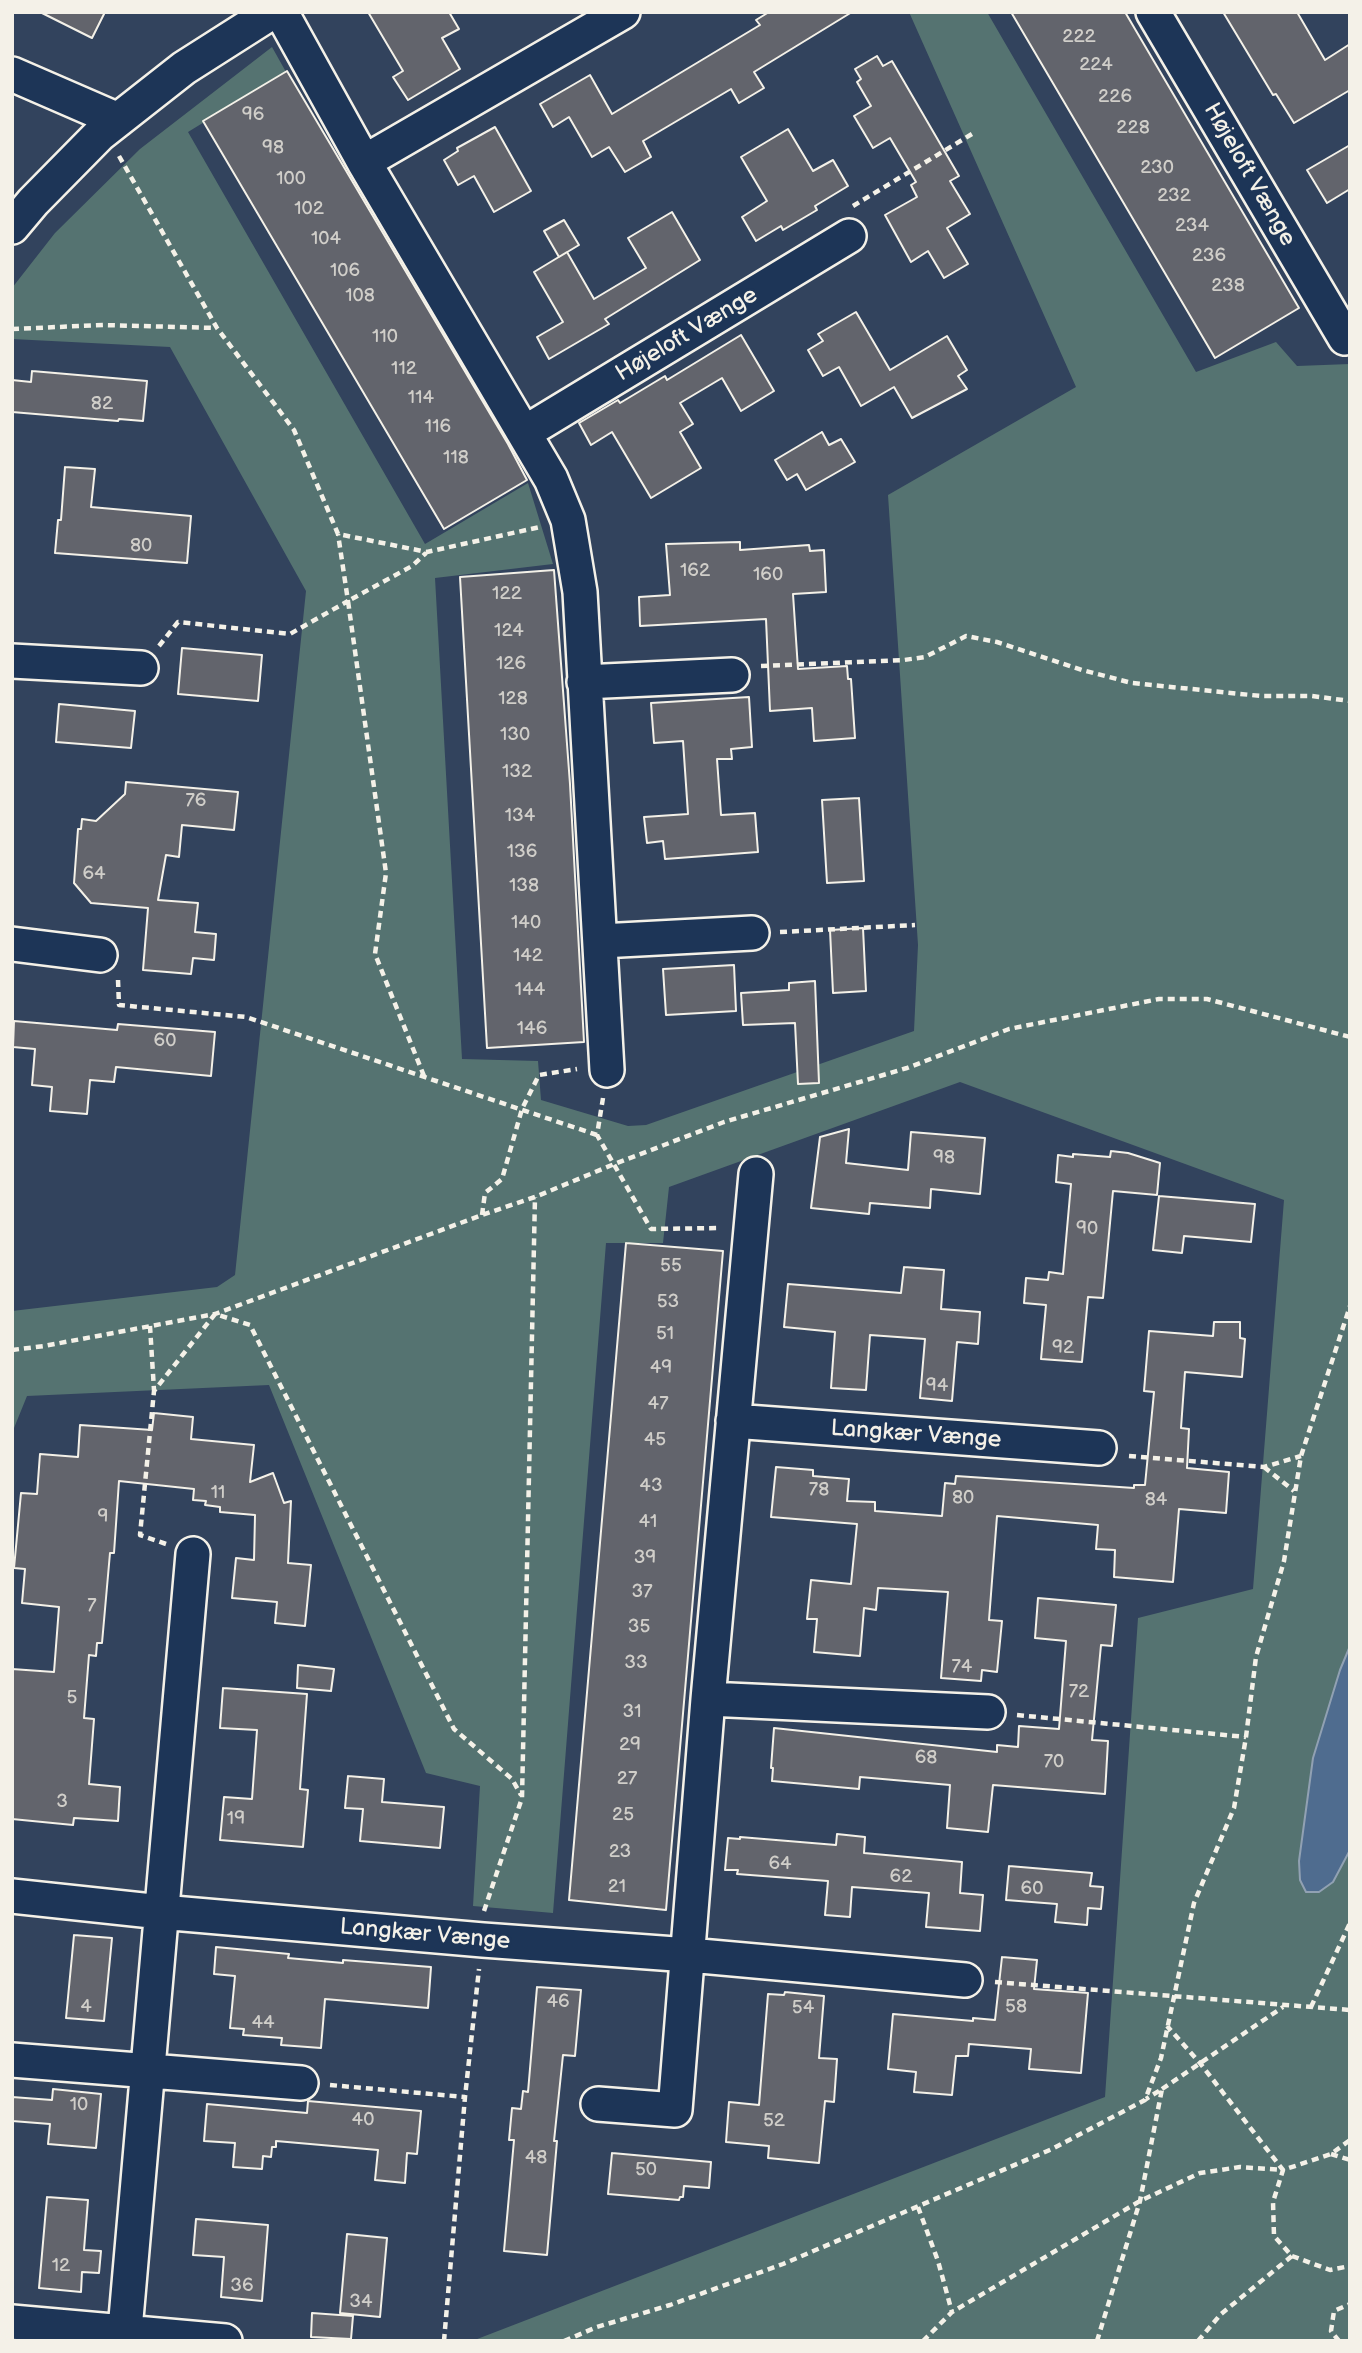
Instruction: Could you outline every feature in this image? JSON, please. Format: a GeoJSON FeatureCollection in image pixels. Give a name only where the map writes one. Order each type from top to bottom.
{"type":"FeatureCollection","features":[{"type":"Feature","properties":{"kind":"street"},"geometry":{"type":"LineString","coordinates":[[12,227],[33,202],[109,127],[184,68],[272,12]]}},
{"type":"Feature","properties":{"kind":"street"},"geometry":{"type":"LineString","coordinates":[[281,12],[364,162],[551,479],[568,520],[580,592],[607,1070]]}},
{"type":"Feature","properties":{"kind":"street"},"geometry":{"type":"LineString","coordinates":[[364,162],[623,12]]}},
{"type":"Feature","properties":{"kind":"street","name":"Højeloft Vænge"},"geometry":{"type":"LineString","coordinates":[[1153,12],[1345,338]]}},
{"type":"Feature","properties":{"kind":"street"},"geometry":{"type":"LineString","coordinates":[[12,74],[109,127]]}},
{"type":"Feature","properties":{"kind":"street","name":"Højeloft Vænge"},"geometry":{"type":"LineString","coordinates":[[524,433],[849,236]]}},
{"type":"Feature","properties":{"kind":"street"},"geometry":{"type":"LineString","coordinates":[[12,661],[141,668]]}},
{"type":"Feature","properties":{"kind":"street"},"geometry":{"type":"LineString","coordinates":[[584,682],[732,675]]}},
{"type":"Feature","properties":{"kind":"street"},"geometry":{"type":"LineString","coordinates":[[601,941],[752,933]]}},
{"type":"Feature","properties":{"kind":"street"},"geometry":{"type":"LineString","coordinates":[[12,944],[100,955]]}},
{"type":"Feature","properties":{"kind":"street"},"geometry":{"type":"LineString","coordinates":[[597,2104],[676,2110],[708,1699],[756,1174]]}},
{"type":"Feature","properties":{"kind":"street","name":"Langkær Vænge"},"geometry":{"type":"LineString","coordinates":[[733,1421],[1099,1448]]}},
{"type":"Feature","properties":{"kind":"street"},"geometry":{"type":"LineString","coordinates":[[124,2337],[194,1554]]}},
{"type":"Feature","properties":{"kind":"street"},"geometry":{"type":"LineString","coordinates":[[708,1699],[988,1712]]}},
{"type":"Feature","properties":{"kind":"street","name":"Langkær Vænge"},"geometry":{"type":"LineString","coordinates":[[12,1896],[162,1912],[965,1980]]}},
{"type":"Feature","properties":{"kind":"street"},"geometry":{"type":"LineString","coordinates":[[12,2060],[301,2083]]}},
{"type":"Feature","properties":{"kind":"street"},"geometry":{"type":"LineString","coordinates":[[12,2322],[124,2337],[225,2341]]}},
{"type":"Feature","properties":{"kind":"path"},"geometry":{"type":"LineString","coordinates":[[109,127],[124,163],[217,328],[294,430],[338,534],[386,873],[375,954],[424,1076]]}},
{"type":"Feature","properties":{"kind":"path"},"geometry":{"type":"LineString","coordinates":[[849,236],[852,206],[972,134]]}},
{"type":"Feature","properties":{"kind":"path"},"geometry":{"type":"LineString","coordinates":[[12,330],[103,325],[217,328]]}},
{"type":"Feature","properties":{"kind":"path"},"geometry":{"type":"LineString","coordinates":[[338,534],[427,552],[568,520]]}},
{"type":"Feature","properties":{"kind":"path"},"geometry":{"type":"LineString","coordinates":[[141,668],[178,622],[289,634],[412,566],[427,552]]}},
{"type":"Feature","properties":{"kind":"path"},"geometry":{"type":"LineString","coordinates":[[732,675],[743,667],[925,657],[966,636],[997,642],[1083,670],[1132,682],[1261,696],[1312,696],[1350,701]]}},
{"type":"Feature","properties":{"kind":"path"},"geometry":{"type":"LineString","coordinates":[[752,933],[915,925]]}},
{"type":"Feature","properties":{"kind":"path"},"geometry":{"type":"LineString","coordinates":[[100,955],[118,965],[119,1005],[246,1017],[597,1135]]}},
{"type":"Feature","properties":{"kind":"path"},"geometry":{"type":"LineString","coordinates":[[12,1350],[215,1314],[535,1197],[724,1122],[907,1068],[1009,1029],[1159,999],[1207,999],[1350,1037]]}},
{"type":"Feature","properties":{"kind":"path"},"geometry":{"type":"LineString","coordinates":[[482,1215],[485,1193],[502,1179],[522,1109],[539,1075],[575,1069],[607,1070],[597,1135],[651,1229],[750,1229]]}},
{"type":"Feature","properties":{"kind":"path"},"geometry":{"type":"LineString","coordinates":[[444,2341],[484,1913],[522,1798],[535,1197]]}},
{"type":"Feature","properties":{"kind":"path"},"geometry":{"type":"LineString","coordinates":[[1145,2100],[1161,2058],[1194,1903],[1234,1808],[1256,1657],[1284,1561],[1301,1456],[1350,1306]]}},
{"type":"Feature","properties":{"kind":"path"},"geometry":{"type":"LineString","coordinates":[[215,1314],[250,1325],[454,1729],[512,1779],[522,1798]]}},
{"type":"Feature","properties":{"kind":"path"},"geometry":{"type":"LineString","coordinates":[[154,1391],[215,1314]]}},
{"type":"Feature","properties":{"kind":"path"},"geometry":{"type":"LineString","coordinates":[[150,1326],[154,1391],[140,1535],[194,1554]]}},
{"type":"Feature","properties":{"kind":"path"},"geometry":{"type":"LineString","coordinates":[[1099,1448],[1118,1455],[1264,1466],[1301,1456]]}},
{"type":"Feature","properties":{"kind":"path"},"geometry":{"type":"LineString","coordinates":[[1264,1466],[1294,1491]]}},
{"type":"Feature","properties":{"kind":"path"},"geometry":{"type":"LineString","coordinates":[[988,1712],[1246,1737]]}},
{"type":"Feature","properties":{"kind":"path"},"geometry":{"type":"LineString","coordinates":[[1311,2007],[1350,1923]]}},
{"type":"Feature","properties":{"kind":"path"},"geometry":{"type":"LineString","coordinates":[[965,1980],[1350,2010]]}},
{"type":"Feature","properties":{"kind":"path"},"geometry":{"type":"LineString","coordinates":[[564,2341],[597,2327],[670,2305],[783,2264],[1052,2149],[1145,2100],[1285,2006]]}},
{"type":"Feature","properties":{"kind":"path"},"geometry":{"type":"LineString","coordinates":[[1167,2026],[1200,2063],[1283,2169]]}},
{"type":"Feature","properties":{"kind":"path"},"geometry":{"type":"LineString","coordinates":[[301,2083],[465,2097]]}},
{"type":"Feature","properties":{"kind":"path"},"geometry":{"type":"LineString","coordinates":[[1097,2341],[1140,2201],[1162,2089]]}},
{"type":"Feature","properties":{"kind":"path"},"geometry":{"type":"LineString","coordinates":[[923,2341],[952,2312],[1140,2201],[1200,2174],[1240,2167],[1283,2169],[1331,2154],[1350,2140]]}},
{"type":"Feature","properties":{"kind":"path"},"geometry":{"type":"LineString","coordinates":[[1331,2154],[1350,2160]]}},
{"type":"Feature","properties":{"kind":"path"},"geometry":{"type":"LineString","coordinates":[[1283,2169],[1273,2202],[1274,2236],[1292,2256],[1330,2270],[1350,2266]]}},
{"type":"Feature","properties":{"kind":"path"},"geometry":{"type":"LineString","coordinates":[[918,2207],[952,2312]]}},
{"type":"Feature","properties":{"kind":"path"},"geometry":{"type":"LineString","coordinates":[[1198,2341],[1221,2314],[1292,2256]]}},
{"type":"Feature","properties":{"kind":"path"},"geometry":{"type":"LineString","coordinates":[[1339,2341],[1331,2331],[1334,2311],[1350,2304]]}},
{"type":"Feature","properties":{"kind":"green space"},"geometry":{"type":"Polygon","coordinates":[[[909,12],[987,12],[1196,372],[1276,342],[1297,366],[1350,364],[1350,2341],[472,2341],[1105,2097],[1138,1618],[1253,1589],[1284,1200],[960,1082],[669,1187],[663,1243],[606,1243],[553,1913],[473,1906],[480,1786],[426,1773],[269,1385],[27,1396],[12,1433],[12,1311],[217,1287],[235,1275],[306,591],[170,347],[12,339],[12,288],[55,233],[140,149],[272,47],[286,72],[188,132],[425,544],[528,483],[553,564],[435,578],[462,1059],[538,1061],[541,1100],[628,1126],[646,1125],[914,1031],[918,945],[888,495],[1076,387],[909,12]]]}},
{"type":"Feature","properties":{"kind":"water"},"geometry":{"type":"Polygon","coordinates":[[[1350,1646],[1350,1850],[1333,1882],[1319,1892],[1306,1892],[1300,1880],[1299,1861],[1313,1758],[1350,1646]]]}},
{"type":"Feature","properties":{"kind":"building"},"geometry":{"type":"Polygon","coordinates":[[[40,12],[105,12],[92,38],[40,12]]]}},
{"type":"Feature","properties":{"kind":"building"},"geometry":{"type":"Polygon","coordinates":[[[368,12],[449,12],[459,29],[442,38],[460,69],[408,100],[393,77],[403,71],[368,12]]]}},
{"type":"Feature","properties":{"kind":"building"},"geometry":{"type":"Polygon","coordinates":[[[769,12],[852,12],[754,72],[764,88],[739,103],[731,89],[643,141],[651,157],[625,172],[609,147],[592,157],[569,117],[553,127],[540,104],[590,75],[612,114],[760,25],[756,20],[769,12]]]}},
{"type":"Feature","properties":{"kind":"building"},"geometry":{"type":"Polygon","coordinates":[[[1011,12],[1125,12],[1299,308],[1215,358],[1011,12]]]}},
{"type":"Feature","properties":{"kind":"building"},"geometry":{"type":"Polygon","coordinates":[[[1223,12],[1297,12],[1325,60],[1350,44],[1350,90],[1294,123],[1276,94],[1273,95],[1223,12]]]}},
{"type":"Feature","properties":{"kind":"building"},"geometry":{"type":"Polygon","coordinates":[[[877,56],[883,66],[892,61],[959,176],[950,181],[970,214],[947,228],[968,264],[944,278],[928,251],[911,262],[885,215],[917,197],[911,185],[916,182],[890,138],[873,148],[854,116],[871,106],[857,82],[861,79],[855,69],[877,56]]]}},
{"type":"Feature","properties":{"kind":"building"},"geometry":{"type":"Polygon","coordinates":[[[287,71],[527,480],[444,529],[203,121],[287,71]]]}},
{"type":"Feature","properties":{"kind":"building"},"geometry":{"type":"Polygon","coordinates":[[[495,127],[531,191],[494,212],[474,176],[458,185],[444,160],[458,151],[457,148],[495,127]]]}},
{"type":"Feature","properties":{"kind":"building"},"geometry":{"type":"Polygon","coordinates":[[[788,129],[813,171],[833,160],[848,186],[815,206],[817,210],[783,230],[781,226],[756,241],[742,217],[767,201],[741,157],[788,129]]]}},
{"type":"Feature","properties":{"kind":"building"},"geometry":{"type":"Polygon","coordinates":[[[1350,145],[1350,189],[1327,203],[1307,170],[1350,145]]]}},
{"type":"Feature","properties":{"kind":"building"},"geometry":{"type":"Polygon","coordinates":[[[672,212],[700,260],[605,319],[609,324],[549,359],[537,337],[563,322],[534,272],[567,252],[594,299],[646,268],[628,238],[672,212]]]}},
{"type":"Feature","properties":{"kind":"building"},"geometry":{"type":"Polygon","coordinates":[[[564,220],[579,245],[559,257],[544,231],[564,220]]]}},
{"type":"Feature","properties":{"kind":"building"},"geometry":{"type":"Polygon","coordinates":[[[856,312],[890,370],[947,336],[967,370],[958,376],[967,389],[912,418],[894,387],[861,406],[839,367],[823,376],[808,350],[823,341],[818,334],[856,312]]]}},
{"type":"Feature","properties":{"kind":"building"},"geometry":{"type":"Polygon","coordinates":[[[741,335],[774,391],[741,411],[722,378],[680,403],[693,424],[680,432],[701,468],[651,498],[612,432],[591,445],[579,423],[618,400],[620,403],[665,376],[667,380],[741,335]]]}},
{"type":"Feature","properties":{"kind":"building"},"geometry":{"type":"Polygon","coordinates":[[[32,371],[147,381],[143,421],[12,412],[12,380],[31,382],[32,371]]]}},
{"type":"Feature","properties":{"kind":"building"},"geometry":{"type":"Polygon","coordinates":[[[822,432],[829,445],[841,439],[855,462],[806,490],[797,474],[787,480],[775,460],[822,432]]]}},
{"type":"Feature","properties":{"kind":"building"},"geometry":{"type":"Polygon","coordinates":[[[65,467],[95,469],[91,507],[191,516],[187,563],[55,553],[58,520],[61,520],[65,467]]]}},
{"type":"Feature","properties":{"kind":"building"},"geometry":{"type":"Polygon","coordinates":[[[740,542],[740,550],[809,545],[810,551],[824,550],[826,592],[793,594],[798,669],[847,666],[848,679],[851,679],[855,738],[814,741],[812,708],[770,711],[766,619],[640,626],[639,597],[670,595],[666,544],[740,542]]]}},
{"type":"Feature","properties":{"kind":"building"},"geometry":{"type":"Polygon","coordinates":[[[554,570],[570,784],[584,1042],[487,1048],[460,577],[554,570]]]}},
{"type":"Feature","properties":{"kind":"building"},"geometry":{"type":"Polygon","coordinates":[[[182,648],[262,655],[258,701],[178,694],[182,648]]]}},
{"type":"Feature","properties":{"kind":"building"},"geometry":{"type":"Polygon","coordinates":[[[749,697],[752,747],[731,749],[732,759],[717,759],[721,815],[755,813],[758,852],[665,859],[663,841],[647,843],[644,817],[688,814],[683,741],[654,743],[651,703],[749,697]]]}},
{"type":"Feature","properties":{"kind":"building"},"geometry":{"type":"Polygon","coordinates":[[[59,704],[135,711],[131,748],[56,742],[59,704]]]}},
{"type":"Feature","properties":{"kind":"building"},"geometry":{"type":"Polygon","coordinates":[[[126,782],[238,792],[234,830],[182,825],[179,857],[166,855],[158,900],[198,903],[195,932],[216,934],[214,960],[193,958],[191,974],[143,970],[148,908],[91,903],[74,883],[78,829],[81,829],[82,819],[96,821],[125,794],[126,782]]]}},
{"type":"Feature","properties":{"kind":"building"},"geometry":{"type":"Polygon","coordinates":[[[859,798],[864,881],[827,883],[822,800],[859,798]]]}},
{"type":"Feature","properties":{"kind":"building"},"geometry":{"type":"Polygon","coordinates":[[[863,928],[866,991],[833,993],[830,930],[863,928]]]}},
{"type":"Feature","properties":{"kind":"building"},"geometry":{"type":"Polygon","coordinates":[[[734,965],[736,1011],[666,1015],[663,969],[734,965]]]}},
{"type":"Feature","properties":{"kind":"building"},"geometry":{"type":"Polygon","coordinates":[[[815,981],[819,1083],[798,1084],[795,1023],[743,1025],[741,993],[789,990],[789,983],[815,981]]]}},
{"type":"Feature","properties":{"kind":"building"},"geometry":{"type":"Polygon","coordinates":[[[14,1021],[117,1030],[118,1024],[215,1032],[211,1076],[116,1067],[114,1082],[90,1080],[87,1114],[50,1111],[52,1087],[32,1085],[35,1049],[13,1047],[14,1021]]]}},
{"type":"Feature","properties":{"kind":"building"},"geometry":{"type":"Polygon","coordinates":[[[849,1129],[846,1163],[908,1170],[911,1132],[985,1138],[980,1194],[931,1189],[930,1208],[870,1203],[869,1214],[811,1208],[820,1137],[849,1129]]]}},
{"type":"Feature","properties":{"kind":"building"},"geometry":{"type":"Polygon","coordinates":[[[1111,1151],[1128,1153],[1160,1163],[1157,1195],[1113,1191],[1103,1298],[1088,1297],[1082,1362],[1041,1359],[1046,1305],[1024,1303],[1026,1278],[1048,1280],[1049,1272],[1063,1274],[1071,1184],[1056,1182],[1058,1155],[1110,1157],[1111,1151]]]}},
{"type":"Feature","properties":{"kind":"building"},"geometry":{"type":"Polygon","coordinates":[[[1159,1196],[1255,1204],[1251,1242],[1184,1236],[1182,1253],[1153,1250],[1159,1196]]]}},
{"type":"Feature","properties":{"kind":"building"},"geometry":{"type":"Polygon","coordinates":[[[626,1243],[723,1251],[666,1910],[569,1900],[626,1243]]]}},
{"type":"Feature","properties":{"kind":"building"},"geometry":{"type":"Polygon","coordinates":[[[904,1267],[944,1270],[941,1309],[980,1312],[978,1344],[957,1342],[952,1401],[920,1398],[925,1339],[870,1335],[866,1390],[831,1388],[835,1332],[784,1327],[788,1284],[901,1293],[904,1267]]]}},
{"type":"Feature","properties":{"kind":"building"},"geometry":{"type":"Polygon","coordinates":[[[1214,1322],[1240,1322],[1240,1338],[1245,1339],[1242,1377],[1185,1372],[1181,1428],[1189,1429],[1187,1468],[1229,1472],[1226,1513],[1179,1509],[1173,1582],[1114,1577],[1115,1550],[1096,1549],[1098,1525],[997,1516],[989,1620],[1002,1621],[997,1672],[982,1670],[981,1681],[941,1678],[948,1592],[878,1588],[876,1610],[864,1608],[860,1656],[814,1652],[817,1619],[807,1619],[811,1580],[851,1584],[857,1524],[771,1517],[776,1467],[813,1470],[813,1476],[849,1479],[847,1501],[875,1502],[875,1511],[942,1516],[945,1483],[955,1484],[956,1476],[1134,1488],[1134,1485],[1145,1485],[1154,1392],[1144,1391],[1149,1331],[1213,1336],[1214,1322]]]}},
{"type":"Feature","properties":{"kind":"building"},"geometry":{"type":"Polygon","coordinates":[[[154,1413],[193,1417],[191,1439],[254,1445],[250,1482],[273,1473],[284,1503],[291,1501],[288,1563],[311,1565],[305,1626],[275,1623],[277,1602],[232,1598],[236,1558],[254,1560],[255,1515],[220,1512],[220,1507],[205,1505],[206,1501],[193,1500],[194,1489],[119,1481],[114,1553],[110,1553],[102,1643],[97,1643],[96,1656],[89,1655],[84,1718],[94,1719],[89,1784],[120,1787],[118,1821],[74,1818],[73,1825],[12,1819],[12,1669],[54,1672],[59,1607],[22,1603],[25,1569],[14,1568],[21,1493],[37,1494],[40,1454],[78,1457],[80,1425],[152,1430],[154,1413]]]}},
{"type":"Feature","properties":{"kind":"building"},"geometry":{"type":"Polygon","coordinates":[[[1038,1598],[1116,1605],[1112,1646],[1101,1645],[1092,1740],[1108,1741],[1105,1794],[993,1785],[988,1832],[947,1828],[950,1785],[860,1777],[859,1789],[772,1781],[774,1728],[997,1752],[997,1745],[1018,1747],[1019,1726],[1059,1729],[1066,1641],[1035,1638],[1038,1598]]]}},
{"type":"Feature","properties":{"kind":"building"},"geometry":{"type":"Polygon","coordinates":[[[298,1665],[334,1669],[331,1691],[297,1688],[298,1665]]]}},
{"type":"Feature","properties":{"kind":"building"},"geometry":{"type":"Polygon","coordinates":[[[223,1688],[307,1694],[300,1789],[308,1790],[303,1847],[220,1840],[224,1797],[252,1799],[257,1730],[220,1728],[223,1688]]]}},
{"type":"Feature","properties":{"kind":"building"},"geometry":{"type":"Polygon","coordinates":[[[348,1776],[384,1779],[382,1802],[444,1807],[440,1848],[360,1841],[363,1809],[345,1808],[348,1776]]]}},
{"type":"Feature","properties":{"kind":"building"},"geometry":{"type":"Polygon","coordinates":[[[837,1834],[865,1837],[864,1853],[962,1862],[960,1893],[983,1895],[980,1931],[926,1927],[929,1893],[852,1887],[850,1917],[825,1915],[828,1881],[737,1874],[738,1870],[725,1870],[728,1838],[836,1845],[837,1834]]]}},
{"type":"Feature","properties":{"kind":"building"},"geometry":{"type":"Polygon","coordinates":[[[1009,1866],[1092,1873],[1090,1886],[1103,1887],[1101,1909],[1088,1908],[1087,1925],[1055,1922],[1057,1904],[1006,1900],[1009,1866]]]}},
{"type":"Feature","properties":{"kind":"building"},"geometry":{"type":"Polygon","coordinates":[[[74,1935],[112,1938],[104,2021],[66,2018],[74,1935]]]}},
{"type":"Feature","properties":{"kind":"building"},"geometry":{"type":"Polygon","coordinates":[[[216,1947],[289,1954],[288,1958],[431,1967],[428,2008],[325,1999],[321,2048],[281,2045],[282,2038],[243,2035],[244,2029],[230,2028],[235,1976],[214,1974],[216,1947]]]}},
{"type":"Feature","properties":{"kind":"building"},"geometry":{"type":"Polygon","coordinates":[[[1002,1957],[1037,1960],[1034,1989],[1088,1993],[1081,2073],[1029,2069],[1031,2049],[969,2044],[968,2056],[956,2056],[952,2095],[914,2092],[916,2072],[888,2069],[893,2014],[973,2021],[973,2018],[995,2020],[1002,1957]]]}},
{"type":"Feature","properties":{"kind":"building"},"geometry":{"type":"Polygon","coordinates":[[[537,1987],[581,1990],[575,2056],[563,2055],[554,2141],[557,2141],[547,2255],[504,2251],[514,2140],[509,2140],[512,2108],[521,2109],[523,2091],[528,2092],[537,1987]]]}},
{"type":"Feature","properties":{"kind":"building"},"geometry":{"type":"Polygon","coordinates":[[[785,1992],[824,1996],[819,2058],[837,2059],[834,2102],[825,2101],[819,2163],[768,2158],[769,2146],[726,2142],[729,2102],[759,2105],[768,1994],[784,1995],[785,1992]]]}},
{"type":"Feature","properties":{"kind":"building"},"geometry":{"type":"Polygon","coordinates":[[[53,2089],[101,2094],[96,2148],[48,2144],[50,2124],[12,2121],[12,2097],[52,2100],[53,2089]]]}},
{"type":"Feature","properties":{"kind":"building"},"geometry":{"type":"Polygon","coordinates":[[[308,2101],[421,2111],[417,2154],[407,2153],[405,2183],[375,2180],[378,2150],[276,2141],[271,2157],[263,2156],[262,2169],[233,2167],[235,2143],[204,2141],[207,2104],[307,2113],[308,2101]]]}},
{"type":"Feature","properties":{"kind":"building"},"geometry":{"type":"Polygon","coordinates":[[[612,2153],[711,2162],[709,2188],[684,2186],[683,2197],[679,2200],[608,2194],[612,2153]]]}},
{"type":"Feature","properties":{"kind":"building"},"geometry":{"type":"Polygon","coordinates":[[[47,2197],[88,2200],[84,2250],[101,2251],[99,2273],[82,2272],[81,2292],[39,2288],[47,2197]]]}},
{"type":"Feature","properties":{"kind":"building"},"geometry":{"type":"Polygon","coordinates":[[[196,2219],[268,2225],[262,2301],[221,2297],[224,2257],[193,2255],[196,2219]]]}},
{"type":"Feature","properties":{"kind":"building"},"geometry":{"type":"Polygon","coordinates":[[[347,2234],[387,2238],[380,2317],[340,2313],[347,2234]]]}},
{"type":"Feature","properties":{"kind":"building"},"geometry":{"type":"Polygon","coordinates":[[[312,2313],[353,2316],[351,2339],[311,2337],[312,2313]]]}}]}
